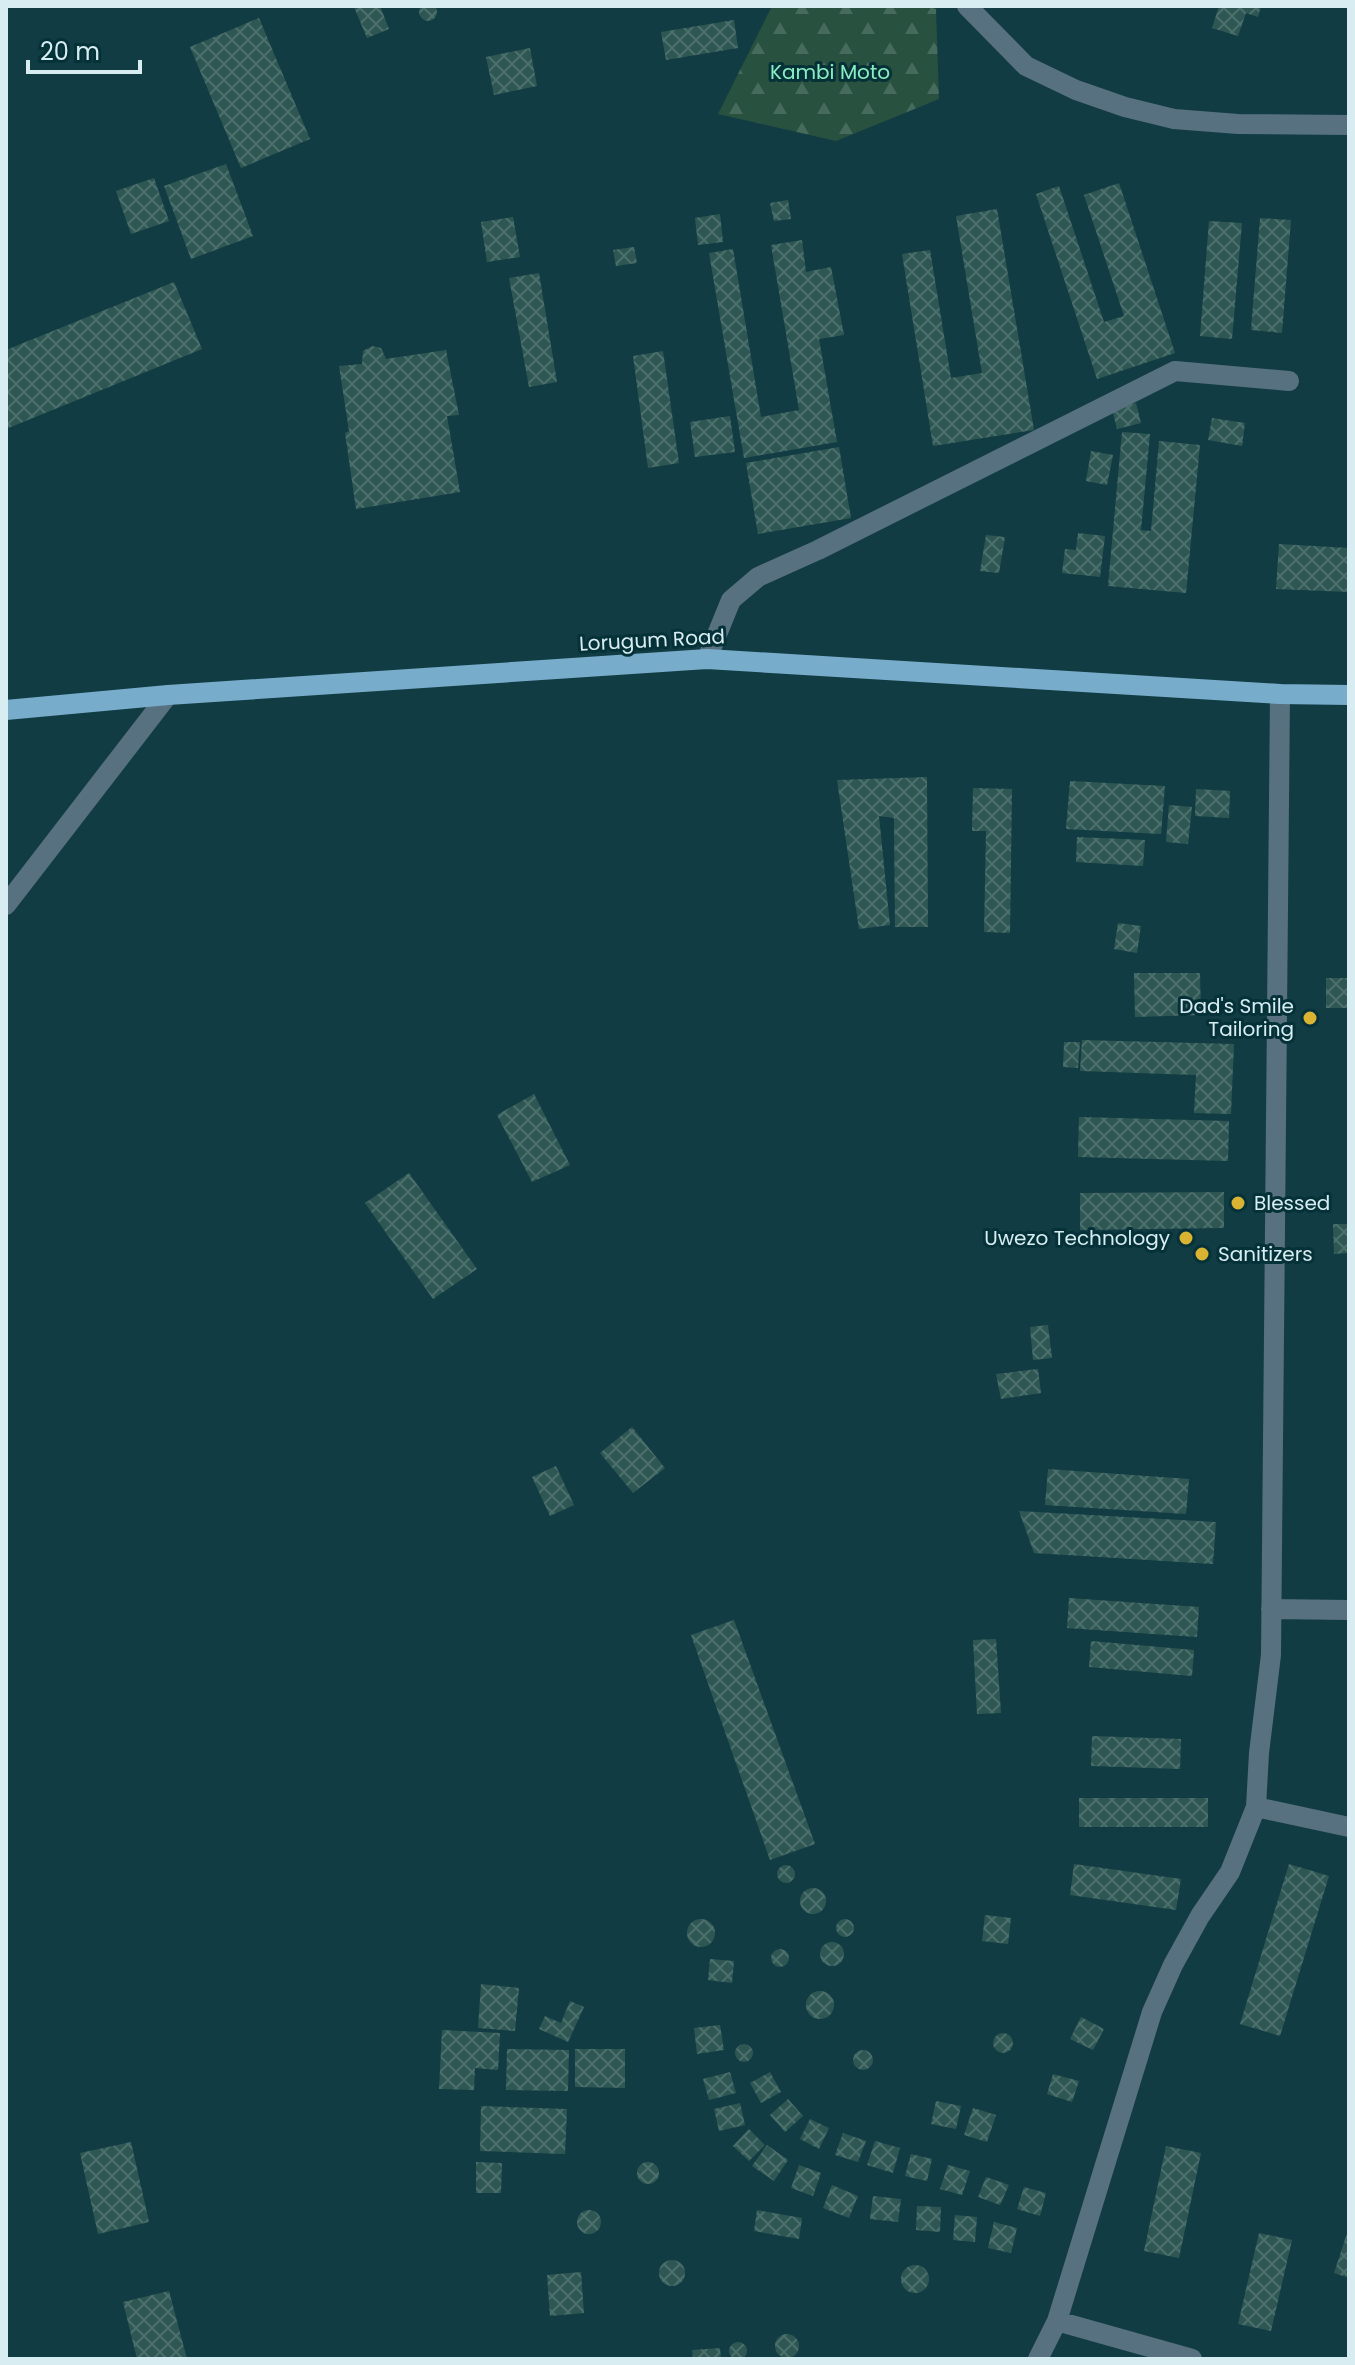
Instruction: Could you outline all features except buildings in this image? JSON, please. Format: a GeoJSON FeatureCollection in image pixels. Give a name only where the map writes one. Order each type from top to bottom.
{"type":"FeatureCollection","features":[{"type":"Feature","properties":{"kind":"main road","name":"Lorugum Road"},"geometry":{"type":"LineString","coordinates":[[6,710],[168,695],[707,659],[1280,694],[1349,695]]}},
{"type":"Feature","properties":{"kind":"street"},"geometry":{"type":"LineString","coordinates":[[967,6],[1026,66],[1076,90],[1125,107],[1174,119],[1238,124],[1349,125]]}},
{"type":"Feature","properties":{"kind":"street"},"geometry":{"type":"LineString","coordinates":[[707,659],[731,600],[758,577],[1175,371],[1289,381]]}},
{"type":"Feature","properties":{"kind":"street"},"geometry":{"type":"LineString","coordinates":[[1038,2359],[1057,2321],[1152,2012],[1200,1916],[1230,1872],[1256,1807],[1271,1655],[1280,694]]}},
{"type":"Feature","properties":{"kind":"street"},"geometry":{"type":"LineString","coordinates":[[6,905],[168,695]]}},
{"type":"Feature","properties":{"kind":"street"},"geometry":{"type":"LineString","coordinates":[[1271,1609],[1349,1610]]}},
{"type":"Feature","properties":{"kind":"street"},"geometry":{"type":"LineString","coordinates":[[1256,1807],[1349,1827]]}},
{"type":"Feature","properties":{"kind":"street"},"geometry":{"type":"LineString","coordinates":[[1057,2321],[1192,2359]]}},
{"type":"Feature","properties":{"kind":"green space","name":"Kambi Moto"},"geometry":{"type":"Polygon","coordinates":[[[772,6],[926,6],[936,9],[939,99],[836,141],[718,114],[772,6]]]}},
{"type":"Feature","properties":{"kind":"place","name":"Dad's Smile Tailoring"},"geometry":{"type":"Point","coordinates":[1310,1018]}},
{"type":"Feature","properties":{"kind":"place","name":"Blessed"},"geometry":{"type":"Point","coordinates":[1238,1203]}},
{"type":"Feature","properties":{"kind":"place","name":"Uwezo Technology"},"geometry":{"type":"Point","coordinates":[1186,1238]}},
{"type":"Feature","properties":{"kind":"place","name":"Sanitizers"},"geometry":{"type":"Point","coordinates":[1202,1254]}}]}
